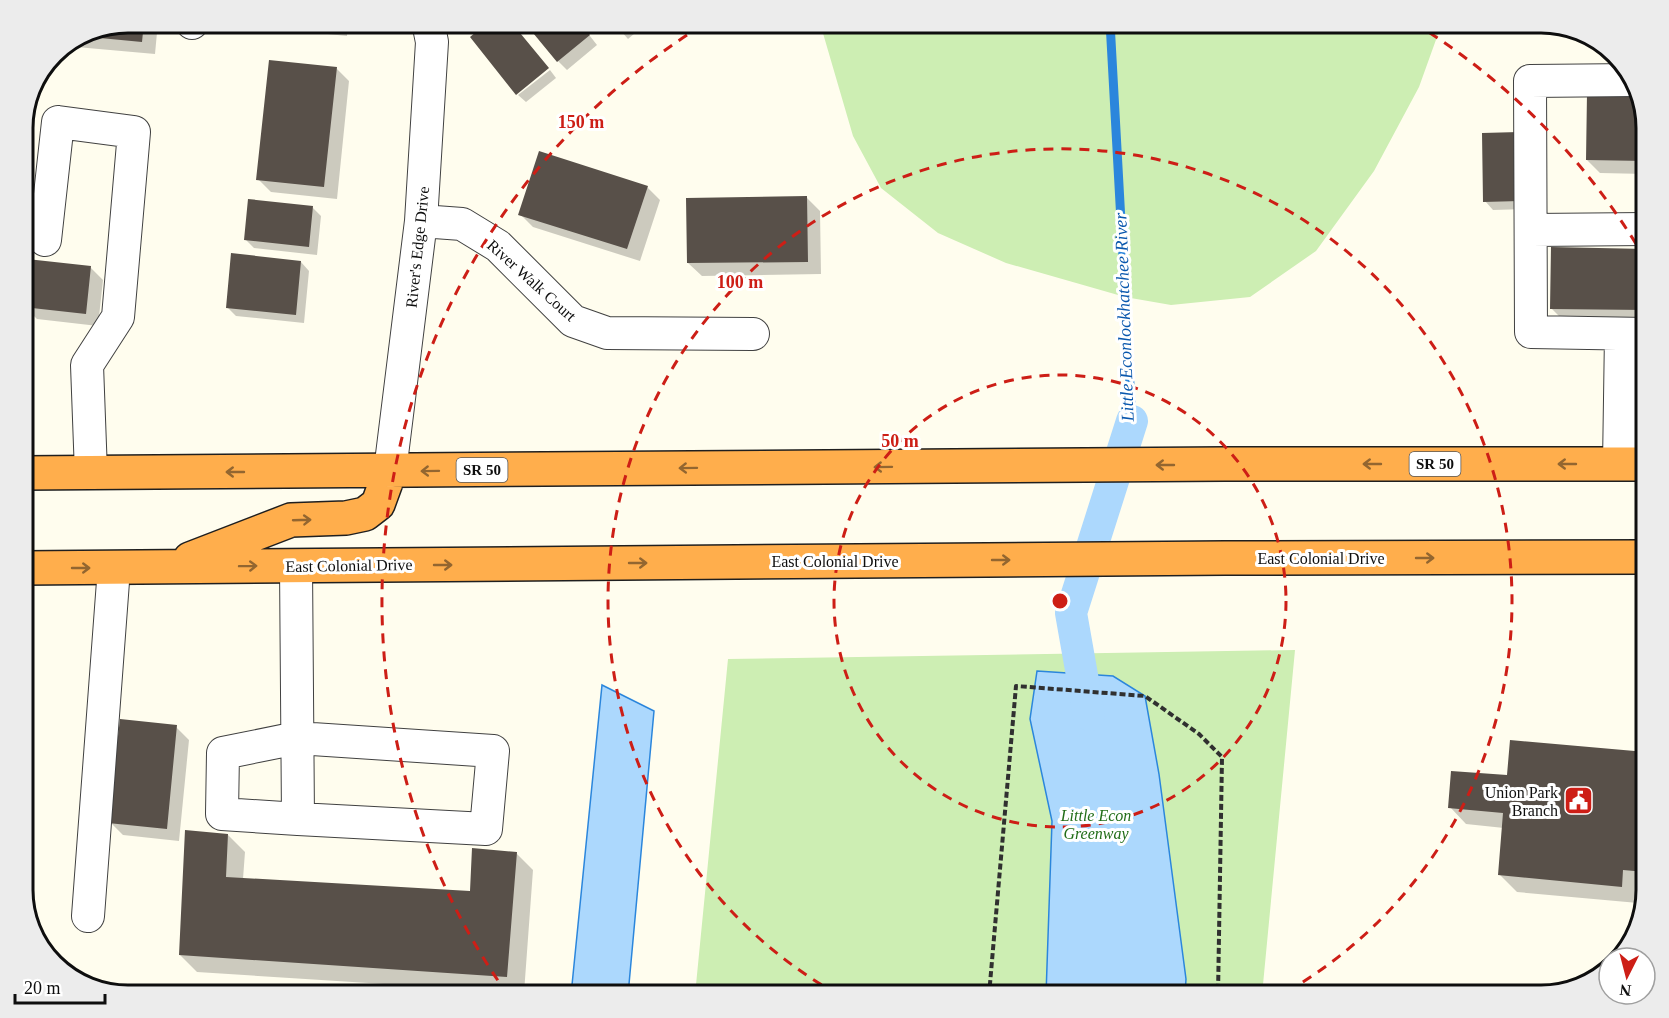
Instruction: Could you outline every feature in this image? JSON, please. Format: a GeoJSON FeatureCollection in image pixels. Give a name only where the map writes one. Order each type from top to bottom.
{"type":"FeatureCollection","features":[{"type":"Feature","properties":{"kind":"highway","name":"SR 50"},"geometry":{"type":"LineString","coordinates":[[33,473],[1224,464],[1632,464]]}},
{"type":"Feature","properties":{"kind":"highway"},"geometry":{"type":"LineString","coordinates":[[168,567],[291,520],[346,518],[365,514],[378,504],[390,471]]}},
{"type":"Feature","properties":{"kind":"highway","name":"East Colonial Drive"},"geometry":{"type":"LineString","coordinates":[[33,568],[1225,558],[1636,557]]}},
{"type":"Feature","properties":{"kind":"street","name":"River's Edge Drive"},"geometry":{"type":"LineString","coordinates":[[390,471],[421,221],[432,42],[430,33]]}},
{"type":"Feature","properties":{"kind":"street"},"geometry":{"type":"LineString","coordinates":[[1623,80],[1530,81],[1532,230],[1530,332],[1634,334],[1632,464]]}},
{"type":"Feature","properties":{"kind":"street"},"geometry":{"type":"LineString","coordinates":[[45,240],[58,122],[134,132],[118,317],[87,364],[90,473]]}},
{"type":"Feature","properties":{"kind":"street","name":"River Walk Court"},"geometry":{"type":"LineString","coordinates":[[421,221],[462,224],[498,246],[573,321],[607,333],[753,334]]}},
{"type":"Feature","properties":{"kind":"street"},"geometry":{"type":"LineString","coordinates":[[1532,230],[1636,229]]}},
{"type":"Feature","properties":{"kind":"street"},"geometry":{"type":"LineString","coordinates":[[296,566],[298,819]]}},
{"type":"Feature","properties":{"kind":"street"},"geometry":{"type":"LineString","coordinates":[[87,916],[114,567]]}},
{"type":"Feature","properties":{"kind":"street"},"geometry":{"type":"LineString","coordinates":[[297,738],[493,751],[486,829],[298,819],[222,814],[223,753],[297,738]]}},
{"type":"Feature","properties":{"kind":"path"},"geometry":{"type":"LineString","coordinates":[[990,985],[1016,686],[1145,696],[1199,734],[1222,757],[1218,985]]}},
{"type":"Feature","properties":{"kind":"green space"},"geometry":{"type":"Polygon","coordinates":[[[823,33],[1438,33],[1419,87],[1374,171],[1316,251],[1250,297],[1171,305],[1125,297],[1006,263],[938,233],[881,188],[853,136],[823,33]]]}},
{"type":"Feature","properties":{"kind":"green space","name":"Little Econ Greenway"},"geometry":{"type":"Polygon","coordinates":[[[1295,650],[1263,985],[696,985],[728,659],[1295,650]]]}},
{"type":"Feature","properties":{"kind":"water"},"geometry":{"type":"Polygon","coordinates":[[[1037,671],[1113,676],[1145,696],[1159,774],[1186,985],[1046,985],[1052,821],[1030,719],[1037,671]]]}},
{"type":"Feature","properties":{"kind":"water"},"geometry":{"type":"Polygon","coordinates":[[[602,685],[654,711],[629,985],[572,985],[602,685]]]}},
{"type":"Feature","properties":{"kind":"building"},"geometry":{"type":"Polygon","coordinates":[[[143,33],[142,42],[99,38],[143,33]]]}},
{"type":"Feature","properties":{"kind":"building"},"geometry":{"type":"Polygon","coordinates":[[[475,33],[520,33],[549,68],[516,95],[470,37],[475,33]]]}},
{"type":"Feature","properties":{"kind":"building"},"geometry":{"type":"Polygon","coordinates":[[[533,33],[588,33],[590,35],[557,62],[533,33]]]}},
{"type":"Feature","properties":{"kind":"building"},"geometry":{"type":"Polygon","coordinates":[[[269,60],[337,67],[324,187],[256,180],[269,60]]]}},
{"type":"Feature","properties":{"kind":"building"},"geometry":{"type":"Polygon","coordinates":[[[1587,93],[1629,94],[1636,122],[1636,161],[1586,160],[1587,93]]]}},
{"type":"Feature","properties":{"kind":"building"},"geometry":{"type":"Polygon","coordinates":[[[1519,132],[1520,201],[1483,202],[1482,133],[1519,132]]]}},
{"type":"Feature","properties":{"kind":"building"},"geometry":{"type":"Polygon","coordinates":[[[539,151],[648,186],[627,249],[518,215],[539,151]]]}},
{"type":"Feature","properties":{"kind":"building"},"geometry":{"type":"Polygon","coordinates":[[[807,196],[808,262],[687,263],[686,198],[807,196]]]}},
{"type":"Feature","properties":{"kind":"building"},"geometry":{"type":"Polygon","coordinates":[[[248,199],[313,206],[309,247],[244,240],[248,199]]]}},
{"type":"Feature","properties":{"kind":"building"},"geometry":{"type":"Polygon","coordinates":[[[1551,247],[1636,249],[1636,310],[1550,309],[1551,247]]]}},
{"type":"Feature","properties":{"kind":"building"},"geometry":{"type":"Polygon","coordinates":[[[231,253],[301,261],[296,315],[226,308],[231,253]]]}},
{"type":"Feature","properties":{"kind":"building"},"geometry":{"type":"Polygon","coordinates":[[[33,260],[91,266],[86,314],[33,308],[33,260]]]}},
{"type":"Feature","properties":{"kind":"building"},"geometry":{"type":"Polygon","coordinates":[[[120,719],[177,725],[167,829],[108,823],[120,719]]]}},
{"type":"Feature","properties":{"kind":"building"},"geometry":{"type":"Polygon","coordinates":[[[1510,740],[1636,751],[1636,871],[1623,870],[1622,887],[1498,875],[1503,813],[1448,808],[1451,771],[1507,775],[1510,740]]]}},
{"type":"Feature","properties":{"kind":"building"},"geometry":{"type":"Polygon","coordinates":[[[185,830],[228,834],[226,877],[470,891],[472,848],[517,852],[507,977],[179,955],[185,830]]]}},
{"type":"Feature","properties":{"kind":"waterway","name":"Little Econlockhatchee River"},"geometry":{"type":"LineString","coordinates":[[1111,33],[1132,421]]}},
{"type":"Feature","properties":{"kind":"waterway","name":"Little Econlockhatchee River"},"geometry":{"type":"LineString","coordinates":[[1089,715],[1071,613],[1132,421]]}},
{"type":"Feature","properties":{"kind":"place","name":"Union Park Branch"},"geometry":{"type":"Point","coordinates":[1579,801]}}]}
